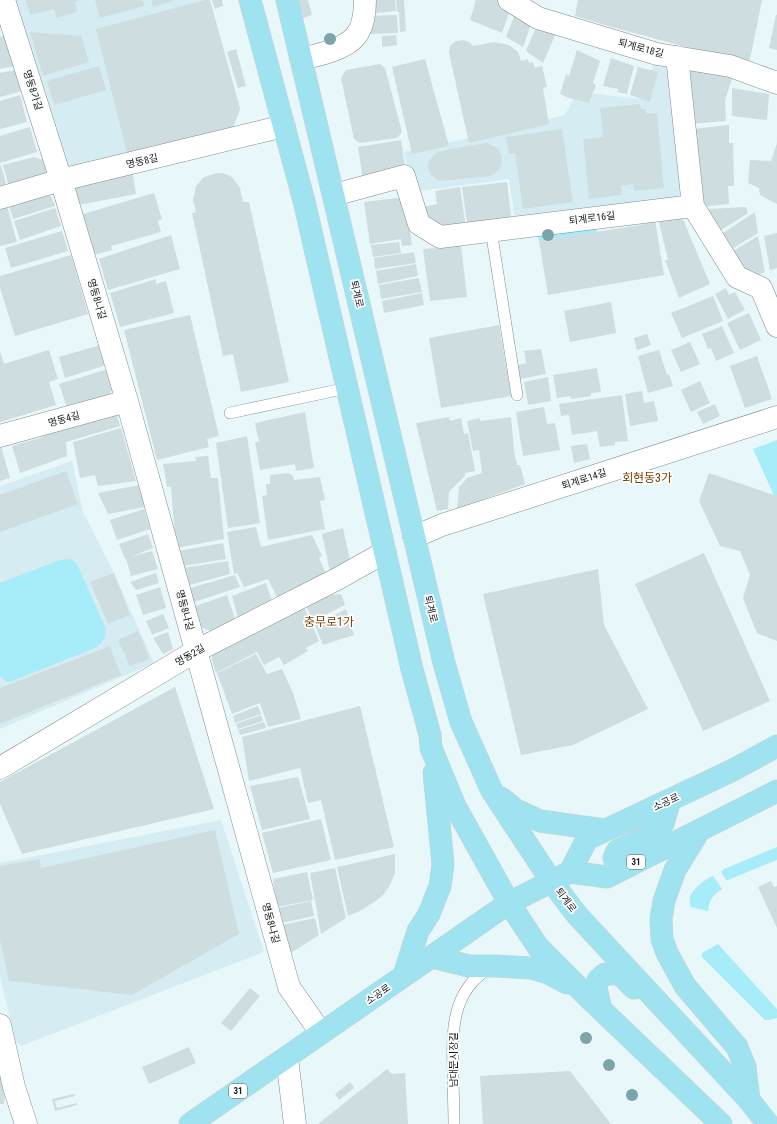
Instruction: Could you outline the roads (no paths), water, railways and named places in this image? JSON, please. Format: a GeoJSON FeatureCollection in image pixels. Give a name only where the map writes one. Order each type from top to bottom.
{"type":"FeatureCollection","features":[{"type":"Feature","properties":{"kind":"main road"},"geometry":{"type":"LineString","coordinates":[[250,0],[304,201],[412,668],[430,735],[443,864],[440,886],[429,914],[418,931],[404,975]]}},
{"type":"Feature","properties":{"kind":"main road","name":"퇴계로"},"geometry":{"type":"LineString","coordinates":[[287,0],[444,663],[461,722],[492,791],[561,877],[577,915],[749,1100],[768,1124]]}},
{"type":"Feature","properties":{"kind":"main road","name":"소공로"},"geometry":{"type":"LineString","coordinates":[[190,1124],[509,904],[561,877],[587,839],[733,770],[777,746]]}},
{"type":"Feature","properties":{"kind":"main road"},"geometry":{"type":"LineString","coordinates":[[431,748],[455,806],[509,904],[538,947],[596,1005],[721,1124]]}},
{"type":"Feature","properties":{"kind":"main road"},"geometry":{"type":"LineString","coordinates":[[492,791],[516,810],[540,821],[605,830]]}},
{"type":"Feature","properties":{"kind":"main road","name":"31"},"geometry":{"type":"LineString","coordinates":[[561,877],[607,877],[777,791]]}},
{"type":"Feature","properties":{"kind":"main road"},"geometry":{"type":"LineString","coordinates":[[619,871],[614,858],[617,851],[652,834],[663,824],[670,800]]}},
{"type":"Feature","properties":{"kind":"main road"},"geometry":{"type":"LineString","coordinates":[[699,831],[675,870],[664,902],[661,919],[662,939],[685,986],[737,1047],[745,1067],[749,1100]]}},
{"type":"Feature","properties":{"kind":"main road"},"geometry":{"type":"LineString","coordinates":[[432,957],[469,966],[531,968],[548,973],[570,985],[596,1005]]}},
{"type":"Feature","properties":{"kind":"main road"},"geometry":{"type":"LineString","coordinates":[[596,1005],[596,988],[598,980],[605,974],[620,974],[628,980],[663,1022],[671,1028],[684,1030]]}},
{"type":"Feature","properties":{"kind":"street","name":"명동8가길"},"geometry":{"type":"LineString","coordinates":[[4,0],[62,180]]}},
{"type":"Feature","properties":{"kind":"street"},"geometry":{"type":"LineString","coordinates":[[301,59],[336,49],[355,37],[359,31],[363,19],[365,0]]}},
{"type":"Feature","properties":{"kind":"street","name":"퇴계로18길"},"geometry":{"type":"LineString","coordinates":[[509,0],[538,18],[657,54],[730,66],[777,83]]}},
{"type":"Feature","properties":{"kind":"street"},"geometry":{"type":"LineString","coordinates":[[677,57],[693,206],[737,277],[761,288],[777,326]]}},
{"type":"Feature","properties":{"kind":"street","name":"명동8길"},"geometry":{"type":"LineString","coordinates":[[0,198],[62,180],[284,126]]}},
{"type":"Feature","properties":{"kind":"street","name":"퇴계로16길"},"geometry":{"type":"LineString","coordinates":[[334,195],[404,176],[419,224],[440,237],[693,206]]}},
{"type":"Feature","properties":{"kind":"street","name":"명동8나길"},"geometry":{"type":"LineString","coordinates":[[62,180],[127,401],[289,988],[321,1033]]}},
{"type":"Feature","properties":{"kind":"street","name":"명동4길"},"geometry":{"type":"LineString","coordinates":[[0,436],[127,401]]}},
{"type":"Feature","properties":{"kind":"street","name":"퇴계로14길"},"geometry":{"type":"LineString","coordinates":[[414,537],[442,525],[777,417]]}},
{"type":"Feature","properties":{"kind":"street","name":"명동2길"},"geometry":{"type":"LineString","coordinates":[[0,768],[196,651],[339,578],[385,552]]}},
{"type":"Feature","properties":{"kind":"street"},"geometry":{"type":"LineString","coordinates":[[0,1024],[14,1087],[26,1124]]}},
{"type":"Feature","properties":{"kind":"street"},"geometry":{"type":"LineString","coordinates":[[287,1058],[295,1124]]}},
{"type":"Feature","properties":{"kind":"lane"},"geometry":{"type":"LineString","coordinates":[[491,230],[517,396]]}},
{"type":"Feature","properties":{"kind":"lane"},"geometry":{"type":"LineString","coordinates":[[230,413],[347,388]]}},
{"type":"Feature","properties":{"kind":"lane","name":"남대문시장길"},"geometry":{"type":"LineString","coordinates":[[454,1124],[452,1044],[454,1024],[459,1005],[466,990],[475,979],[483,972],[496,966]]}},
{"type":"Feature","properties":{"kind":"district","name":"회현동3가"},"geometry":{"type":"Point","coordinates":[647,478]}},
{"type":"Feature","properties":{"kind":"district","name":"충무로1가"},"geometry":{"type":"Point","coordinates":[329,622]}}]}
